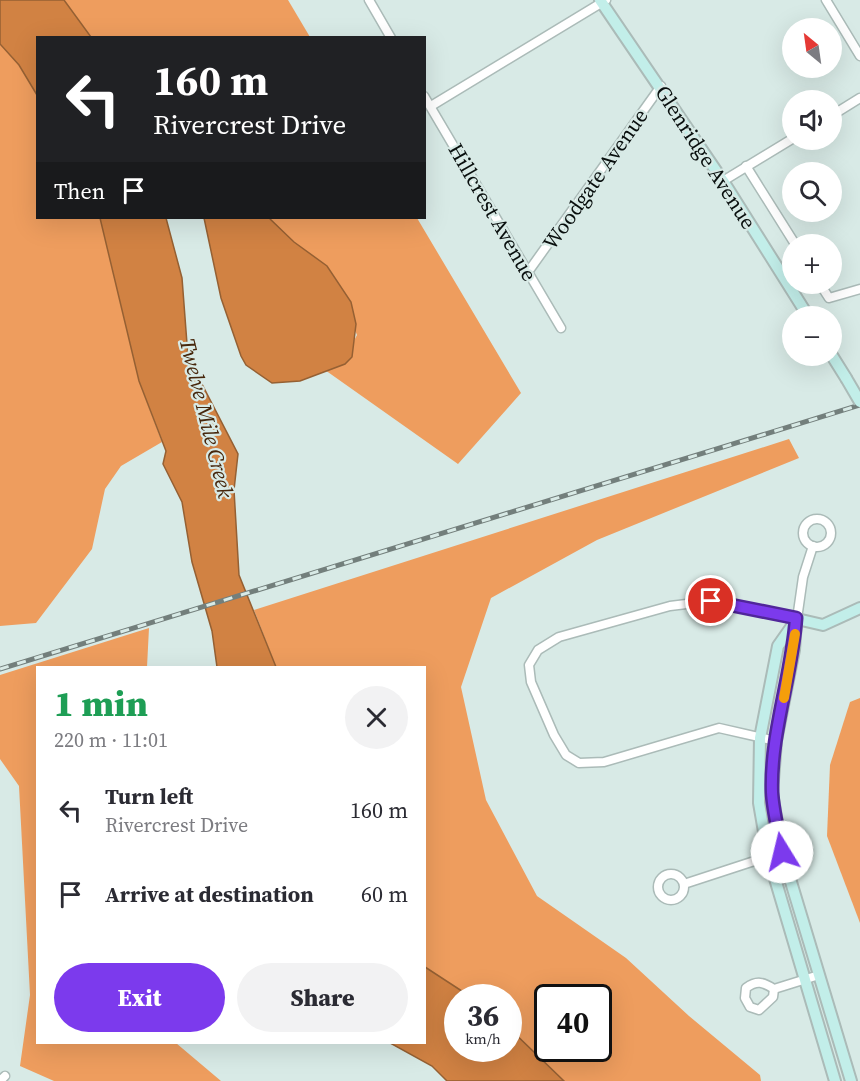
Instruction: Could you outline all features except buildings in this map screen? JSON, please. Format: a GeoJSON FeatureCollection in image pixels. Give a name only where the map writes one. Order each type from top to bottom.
{"type":"FeatureCollection","features":[{"type":"Feature","properties":{"kind":"street"},"geometry":{"type":"LineString","coordinates":[[369,0],[390,36]]}},
{"type":"Feature","properties":{"kind":"street"},"geometry":{"type":"LineString","coordinates":[[826,0],[860,56]]}},
{"type":"Feature","properties":{"kind":"street"},"geometry":{"type":"LineString","coordinates":[[431,106],[603,1]]}},
{"type":"Feature","properties":{"kind":"street","name":"Glenridge Avenue"},"geometry":{"type":"LineString","coordinates":[[603,1],[723,181],[801,306]]}},
{"type":"Feature","properties":{"kind":"street","name":"Woodgate Avenue"},"geometry":{"type":"LineString","coordinates":[[528,272],[661,86]]}},
{"type":"Feature","properties":{"kind":"street"},"geometry":{"type":"LineString","coordinates":[[842,109],[860,98]]}},
{"type":"Feature","properties":{"kind":"street","name":"Hillcrest Avenue"},"geometry":{"type":"LineString","coordinates":[[426,99],[561,328]]}},
{"type":"Feature","properties":{"kind":"street"},"geometry":{"type":"LineString","coordinates":[[723,181],[782,145]]}},
{"type":"Feature","properties":{"kind":"street"},"geometry":{"type":"LineString","coordinates":[[746,166],[789,234]]}},
{"type":"Feature","properties":{"kind":"street"},"geometry":{"type":"LineString","coordinates":[[826,294],[829,298],[860,289]]}},
{"type":"Feature","properties":{"kind":"street"},"geometry":{"type":"LineString","coordinates":[[838,366],[860,402]]}},
{"type":"Feature","properties":{"kind":"street"},"geometry":{"type":"LineString","coordinates":[[813,546],[803,577],[796,618],[794,650],[776,741],[772,793],[782,852],[851,1081]]}},
{"type":"Feature","properties":{"kind":"street"},"geometry":{"type":"LineString","coordinates":[[776,741],[719,728],[604,762],[579,763],[566,755],[554,735],[531,682],[529,665],[538,650],[559,637],[670,606],[711,601],[823,625],[860,608]]}},
{"type":"Feature","properties":{"kind":"street"},"geometry":{"type":"LineString","coordinates":[[796,618],[778,646],[760,738],[759,803],[768,855],[835,1081]]}},
{"type":"Feature","properties":{"kind":"street"},"geometry":{"type":"LineString","coordinates":[[684,884],[782,852]]}},
{"type":"Feature","properties":{"kind":"street"},"geometry":{"type":"LineString","coordinates":[[774,989],[819,975]]}},
{"type":"Feature","properties":{"kind":"shaded area"},"geometry":{"type":"Polygon","coordinates":[[[64,0],[288,0],[309,36],[90,36],[64,0]]]}},
{"type":"Feature","properties":{"kind":"shaded area"},"geometry":{"type":"Polygon","coordinates":[[[0,44],[19,65],[36,93],[36,219],[100,219],[139,381],[162,442],[121,466],[105,489],[92,549],[36,623],[0,626],[0,44]]]}},
{"type":"Feature","properties":{"kind":"shaded area"},"geometry":{"type":"Polygon","coordinates":[[[264,219],[418,219],[521,393],[458,464],[325,370],[345,358],[357,335],[352,323],[264,219]]]}},
{"type":"Feature","properties":{"kind":"shaded area"},"geometry":{"type":"Polygon","coordinates":[[[789,439],[799,458],[597,540],[491,598],[461,687],[486,800],[537,896],[626,958],[689,1016],[760,1075],[761,1081],[564,1081],[544,1062],[612,1062],[612,984],[534,984],[534,1052],[522,1041],[522,984],[451,984],[426,968],[426,666],[276,666],[254,610],[789,439]]]}},
{"type":"Feature","properties":{"kind":"shaded area"},"geometry":{"type":"Polygon","coordinates":[[[149,628],[147,666],[36,666],[36,1044],[177,1044],[221,1081],[54,1081],[20,1066],[30,995],[19,786],[0,759],[0,675],[149,628]]]}},
{"type":"Feature","properties":{"kind":"shaded area"},"geometry":{"type":"Polygon","coordinates":[[[860,698],[860,923],[827,836],[830,765],[850,702],[860,698]]]}},
{"type":"Feature","properties":{"kind":"water"},"geometry":{"type":"Polygon","coordinates":[[[0,0],[64,0],[90,36],[36,36],[36,93],[19,65],[0,44],[0,0]]]}},
{"type":"Feature","properties":{"kind":"water","name":"Twelve Mile Creek"},"geometry":{"type":"Polygon","coordinates":[[[100,219],[166,219],[182,278],[188,357],[238,454],[234,490],[239,575],[276,666],[217,666],[212,631],[192,562],[182,502],[163,464],[166,451],[139,381],[100,219]]]}},
{"type":"Feature","properties":{"kind":"water"},"geometry":{"type":"Polygon","coordinates":[[[204,219],[270,219],[294,242],[327,266],[351,302],[356,324],[352,357],[345,364],[300,381],[272,383],[246,365],[221,298],[204,219]]]}},
{"type":"Feature","properties":{"kind":"water"},"geometry":{"type":"Polygon","coordinates":[[[426,968],[451,984],[444,984],[444,1062],[522,1062],[522,1041],[534,1052],[534,1062],[544,1062],[564,1081],[447,1081],[432,1066],[392,1044],[426,1044],[426,968]]]}},
{"type":"Feature","properties":{"kind":"railway"},"geometry":{"type":"LineString","coordinates":[[0,669],[860,405]]}},
{"type":"Feature","properties":{"kind":"slow traffic"},"geometry":{"type":"LineString","coordinates":[[784,698],[795,634]]}},
{"type":"Feature","properties":{"kind":"route"},"geometry":{"type":"LineString","coordinates":[[711,601],[796,618],[794,650],[776,741],[772,793],[782,852]]}}]}
